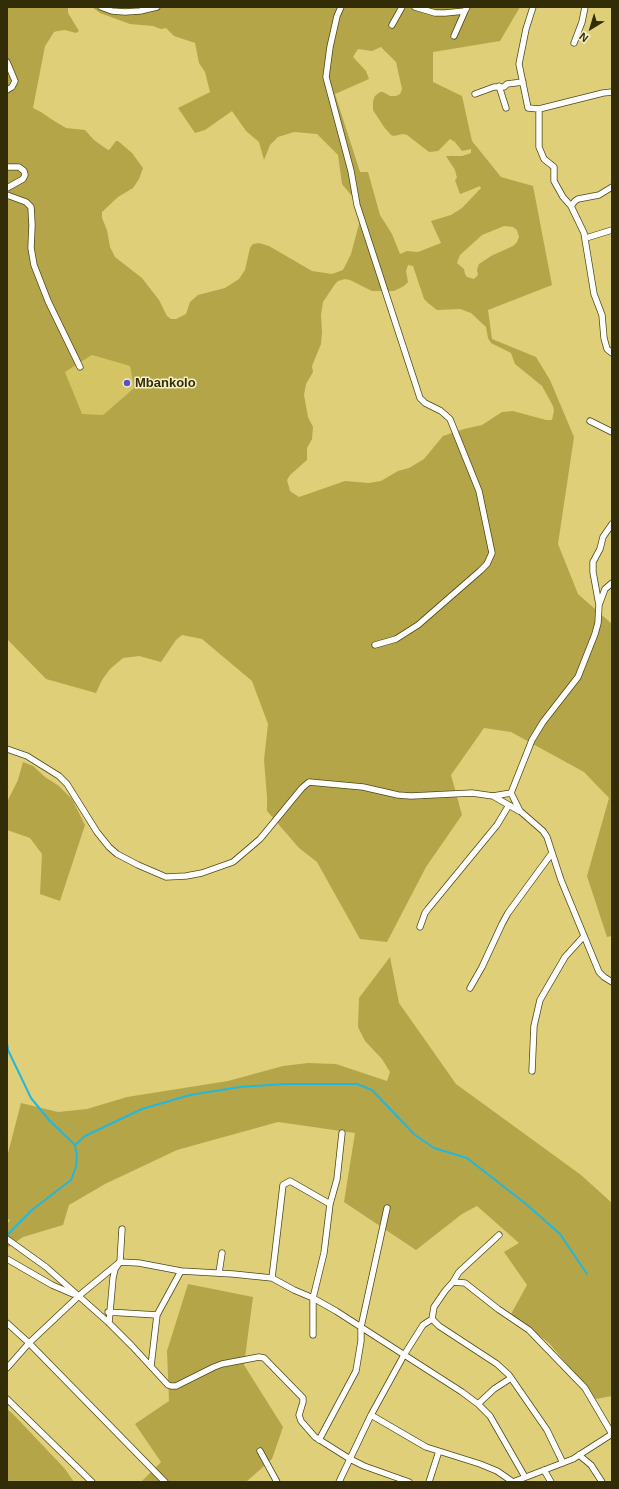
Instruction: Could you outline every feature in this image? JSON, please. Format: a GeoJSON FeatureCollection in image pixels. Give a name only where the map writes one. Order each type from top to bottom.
{"type":"FeatureCollection","features":[{"type":"Feature","properties":{"kind":"street"},"geometry":{"type":"LineString","coordinates":[[101,7],[112,11],[126,12],[140,11],[157,7]]}},
{"type":"Feature","properties":{"kind":"street"},"geometry":{"type":"LineString","coordinates":[[341,7],[337,16],[330,47],[326,77],[351,171],[357,205],[420,398],[425,403],[441,411],[450,419],[479,491],[492,553],[487,564],[480,571],[418,625],[396,639],[375,645]]}},
{"type":"Feature","properties":{"kind":"street"},"geometry":{"type":"LineString","coordinates":[[392,25],[402,7]]}},
{"type":"Feature","properties":{"kind":"street"},"geometry":{"type":"LineString","coordinates":[[415,7],[435,13],[445,14],[466,9]]}},
{"type":"Feature","properties":{"kind":"street"},"geometry":{"type":"LineString","coordinates":[[533,7],[526,29],[519,64],[528,108],[539,110],[612,92]]}},
{"type":"Feature","properties":{"kind":"street"},"geometry":{"type":"LineString","coordinates":[[574,43],[582,22],[585,7]]}},
{"type":"Feature","properties":{"kind":"street"},"geometry":{"type":"LineString","coordinates":[[454,36],[466,9]]}},
{"type":"Feature","properties":{"kind":"street"},"geometry":{"type":"LineString","coordinates":[[7,62],[15,81],[12,87],[7,90]]}},
{"type":"Feature","properties":{"kind":"street"},"geometry":{"type":"LineString","coordinates":[[475,94],[499,86],[504,87],[508,84],[523,82]]}},
{"type":"Feature","properties":{"kind":"street"},"geometry":{"type":"LineString","coordinates":[[499,86],[506,108]]}},
{"type":"Feature","properties":{"kind":"street"},"geometry":{"type":"LineString","coordinates":[[539,110],[539,147],[544,159],[554,167],[554,181],[571,206],[586,238],[594,294],[602,315],[604,338],[607,349],[612,353]]}},
{"type":"Feature","properties":{"kind":"street"},"geometry":{"type":"LineString","coordinates":[[7,167],[19,167],[24,171],[25,175],[23,179],[7,188]]}},
{"type":"Feature","properties":{"kind":"street"},"geometry":{"type":"LineString","coordinates":[[571,206],[578,199],[599,195],[612,187]]}},
{"type":"Feature","properties":{"kind":"street"},"geometry":{"type":"LineString","coordinates":[[7,195],[26,202],[31,207],[31,248],[34,265],[48,301],[80,367]]}},
{"type":"Feature","properties":{"kind":"street"},"geometry":{"type":"LineString","coordinates":[[586,238],[612,230]]}},
{"type":"Feature","properties":{"kind":"street"},"geometry":{"type":"LineString","coordinates":[[590,421],[612,432]]}},
{"type":"Feature","properties":{"kind":"street"},"geometry":{"type":"LineString","coordinates":[[520,811],[511,793],[532,740],[578,677],[595,634],[598,623],[599,605],[593,572],[594,562],[600,549],[603,537],[612,524]]}},
{"type":"Feature","properties":{"kind":"street"},"geometry":{"type":"LineString","coordinates":[[607,531],[612,537]]}},
{"type":"Feature","properties":{"kind":"street"},"geometry":{"type":"LineString","coordinates":[[599,605],[605,589],[612,583]]}},
{"type":"Feature","properties":{"kind":"street"},"geometry":{"type":"LineString","coordinates":[[7,749],[27,756],[59,776],[67,784],[97,832],[109,847],[117,854],[166,877],[186,876],[202,873],[233,862],[260,839],[302,788],[309,782],[363,787],[398,795],[411,796],[472,793],[493,796],[511,793]]}},
{"type":"Feature","properties":{"kind":"street"},"geometry":{"type":"LineString","coordinates":[[493,796],[520,811],[543,831],[561,880],[599,972],[612,982]]}},
{"type":"Feature","properties":{"kind":"street"},"geometry":{"type":"LineString","coordinates":[[420,927],[425,913],[497,825],[509,805]]}},
{"type":"Feature","properties":{"kind":"street"},"geometry":{"type":"LineString","coordinates":[[470,988],[482,967],[508,913],[552,853]]}},
{"type":"Feature","properties":{"kind":"street"},"geometry":{"type":"LineString","coordinates":[[532,1071],[534,1026],[540,1000],[565,957],[584,936]]}},
{"type":"Feature","properties":{"kind":"street"},"geometry":{"type":"LineString","coordinates":[[313,1335],[313,1298],[324,1253],[330,1204],[337,1179],[342,1133]]}},
{"type":"Feature","properties":{"kind":"street"},"geometry":{"type":"LineString","coordinates":[[272,1278],[283,1185],[290,1181],[330,1204]]}},
{"type":"Feature","properties":{"kind":"street"},"geometry":{"type":"LineString","coordinates":[[319,1440],[356,1371],[361,1341],[361,1327],[387,1208]]}},
{"type":"Feature","properties":{"kind":"street"},"geometry":{"type":"LineString","coordinates":[[109,1323],[113,1278],[115,1269],[120,1262],[122,1229]]}},
{"type":"Feature","properties":{"kind":"street"},"geometry":{"type":"LineString","coordinates":[[340,1482],[371,1415],[404,1355],[423,1325],[432,1319],[434,1307],[459,1272],[499,1235]]}},
{"type":"Feature","properties":{"kind":"street"},"geometry":{"type":"LineString","coordinates":[[7,1239],[46,1267],[109,1323],[151,1366],[165,1383],[171,1386],[222,1364],[259,1356],[264,1358],[303,1398],[299,1415],[301,1421],[319,1440],[350,1459],[379,1472],[409,1482]]}},
{"type":"Feature","properties":{"kind":"street"},"geometry":{"type":"LineString","coordinates":[[219,1273],[222,1253]]}},
{"type":"Feature","properties":{"kind":"street"},"geometry":{"type":"LineString","coordinates":[[7,1259],[52,1285],[78,1296]]}},
{"type":"Feature","properties":{"kind":"street"},"geometry":{"type":"LineString","coordinates":[[7,1368],[29,1343],[78,1296],[120,1262],[139,1263],[181,1271],[272,1278],[313,1298],[361,1327],[462,1392],[478,1404],[490,1416],[525,1478]]}},
{"type":"Feature","properties":{"kind":"street"},"geometry":{"type":"LineString","coordinates":[[151,1366],[157,1315],[181,1271]]}},
{"type":"Feature","properties":{"kind":"street"},"geometry":{"type":"LineString","coordinates":[[371,1415],[415,1441],[492,1468],[505,1475],[513,1482],[563,1463],[579,1455],[612,1434],[585,1388],[529,1330],[498,1309],[465,1283],[453,1282]]}},
{"type":"Feature","properties":{"kind":"street"},"geometry":{"type":"LineString","coordinates":[[109,1312],[157,1315]]}},
{"type":"Feature","properties":{"kind":"street"},"geometry":{"type":"LineString","coordinates":[[432,1319],[439,1326],[497,1364],[511,1378],[547,1430],[563,1463]]}},
{"type":"Feature","properties":{"kind":"street"},"geometry":{"type":"LineString","coordinates":[[7,1324],[29,1343],[165,1482]]}},
{"type":"Feature","properties":{"kind":"street"},"geometry":{"type":"LineString","coordinates":[[478,1404],[494,1389],[511,1378]]}},
{"type":"Feature","properties":{"kind":"street"},"geometry":{"type":"LineString","coordinates":[[7,1399],[92,1482]]}},
{"type":"Feature","properties":{"kind":"street"},"geometry":{"type":"LineString","coordinates":[[260,1451],[277,1482]]}},
{"type":"Feature","properties":{"kind":"street"},"geometry":{"type":"LineString","coordinates":[[428,1482],[440,1451]]}},
{"type":"Feature","properties":{"kind":"street"},"geometry":{"type":"LineString","coordinates":[[579,1455],[590,1465],[602,1482]]}},
{"type":"Feature","properties":{"kind":"street"},"geometry":{"type":"LineString","coordinates":[[544,1470],[551,1482]]}},
{"type":"Feature","properties":{"kind":"shaded area"},"geometry":{"type":"Polygon","coordinates":[[[7,7],[68,7],[68,13],[79,31],[76,33],[65,30],[54,32],[45,46],[33,108],[66,128],[85,130],[94,140],[108,150],[116,141],[118,141],[132,153],[143,168],[139,179],[133,188],[118,197],[102,212],[102,218],[107,230],[110,247],[115,257],[142,278],[159,300],[167,316],[171,319],[176,319],[186,314],[190,302],[198,295],[225,288],[239,279],[245,270],[250,248],[253,244],[259,243],[269,246],[312,271],[332,274],[343,270],[351,254],[362,213],[361,207],[342,184],[338,155],[317,134],[294,132],[278,137],[270,145],[264,160],[259,142],[246,131],[232,111],[205,130],[195,133],[178,108],[210,92],[205,72],[199,63],[195,43],[174,36],[166,28],[161,29],[153,26],[130,24],[100,13],[92,7],[520,7],[500,41],[433,52],[433,82],[462,96],[472,141],[501,177],[533,186],[552,285],[488,310],[492,339],[536,357],[550,380],[574,437],[558,544],[578,594],[612,624],[612,936],[607,937],[587,876],[609,798],[584,772],[511,732],[484,728],[451,775],[462,815],[426,867],[387,942],[360,939],[317,862],[299,848],[267,811],[264,760],[268,724],[252,681],[202,639],[182,635],[176,640],[161,662],[139,656],[123,658],[110,669],[102,680],[96,693],[46,679],[7,639],[7,7]],[[381,47],[372,51],[358,49],[353,57],[366,71],[369,79],[335,94],[360,172],[368,172],[380,215],[392,234],[400,254],[407,251],[418,252],[441,243],[431,221],[451,215],[462,208],[481,188],[480,186],[460,194],[455,180],[457,178],[455,170],[446,156],[462,156],[471,153],[471,149],[462,151],[455,142],[450,139],[438,151],[429,152],[407,135],[391,135],[384,127],[373,110],[373,101],[375,96],[380,92],[383,92],[390,96],[396,96],[400,94],[402,89],[396,62],[381,47]],[[504,226],[482,235],[460,255],[457,263],[464,269],[467,277],[474,279],[478,275],[477,270],[479,264],[491,256],[513,246],[519,237],[517,230],[513,227],[504,226]],[[408,265],[406,271],[408,282],[404,286],[394,291],[372,291],[345,279],[338,281],[335,284],[323,302],[321,315],[321,344],[312,366],[313,372],[306,384],[304,395],[308,417],[313,427],[312,439],[307,448],[307,460],[290,475],[287,480],[290,491],[299,497],[345,481],[369,483],[381,481],[424,459],[443,436],[482,425],[502,412],[513,411],[546,420],[552,420],[554,411],[553,406],[542,386],[515,364],[511,353],[491,343],[488,338],[486,327],[471,313],[460,309],[437,310],[424,299],[413,266],[408,265]],[[92,355],[65,372],[82,414],[103,415],[134,388],[130,366],[92,355]]]}},
{"type":"Feature","properties":{"kind":"shaded area"},"geometry":{"type":"Polygon","coordinates":[[[92,355],[130,366],[134,388],[103,415],[81,414],[65,372],[92,355]]]}},
{"type":"Feature","properties":{"kind":"shaded area"},"geometry":{"type":"Polygon","coordinates":[[[23,762],[33,766],[45,777],[59,786],[72,799],[85,825],[60,901],[40,894],[42,854],[30,838],[7,830],[7,802],[18,780],[23,762]]]}},
{"type":"Feature","properties":{"kind":"shaded area"},"geometry":{"type":"Polygon","coordinates":[[[390,957],[399,1003],[456,1084],[581,1175],[612,1203],[612,1396],[596,1399],[549,1343],[511,1314],[527,1285],[504,1252],[519,1243],[477,1206],[462,1214],[416,1250],[344,1202],[355,1133],[278,1122],[177,1150],[105,1184],[69,1205],[63,1225],[23,1237],[7,1248],[7,1224],[10,1220],[7,1219],[7,1157],[21,1103],[58,1112],[87,1109],[127,1097],[228,1081],[283,1066],[308,1063],[336,1064],[387,1081],[390,1072],[382,1059],[365,1041],[358,1027],[359,998],[390,957]]]}},
{"type":"Feature","properties":{"kind":"shaded area"},"geometry":{"type":"Polygon","coordinates":[[[188,1284],[253,1297],[244,1365],[283,1427],[272,1459],[246,1482],[141,1482],[161,1462],[135,1424],[169,1401],[167,1351],[188,1284]]]}},
{"type":"Feature","properties":{"kind":"shaded area"},"geometry":{"type":"Polygon","coordinates":[[[7,1409],[65,1469],[74,1482],[7,1482],[7,1409]]]}},
{"type":"Feature","properties":{"kind":"waterway"},"geometry":{"type":"LineString","coordinates":[[7,1043],[8,1050],[31,1098],[49,1120],[75,1145],[77,1156],[76,1167],[71,1180],[32,1210],[7,1236]]}},
{"type":"Feature","properties":{"kind":"waterway"},"geometry":{"type":"LineString","coordinates":[[75,1145],[85,1136],[142,1109],[190,1095],[240,1087],[285,1084],[357,1084],[372,1090],[415,1135],[434,1148],[467,1158],[526,1204],[560,1234],[587,1274]]}},
{"type":"Feature","properties":{"kind":"place","name":"Mbankolo"},"geometry":{"type":"Point","coordinates":[127,383]}}]}
